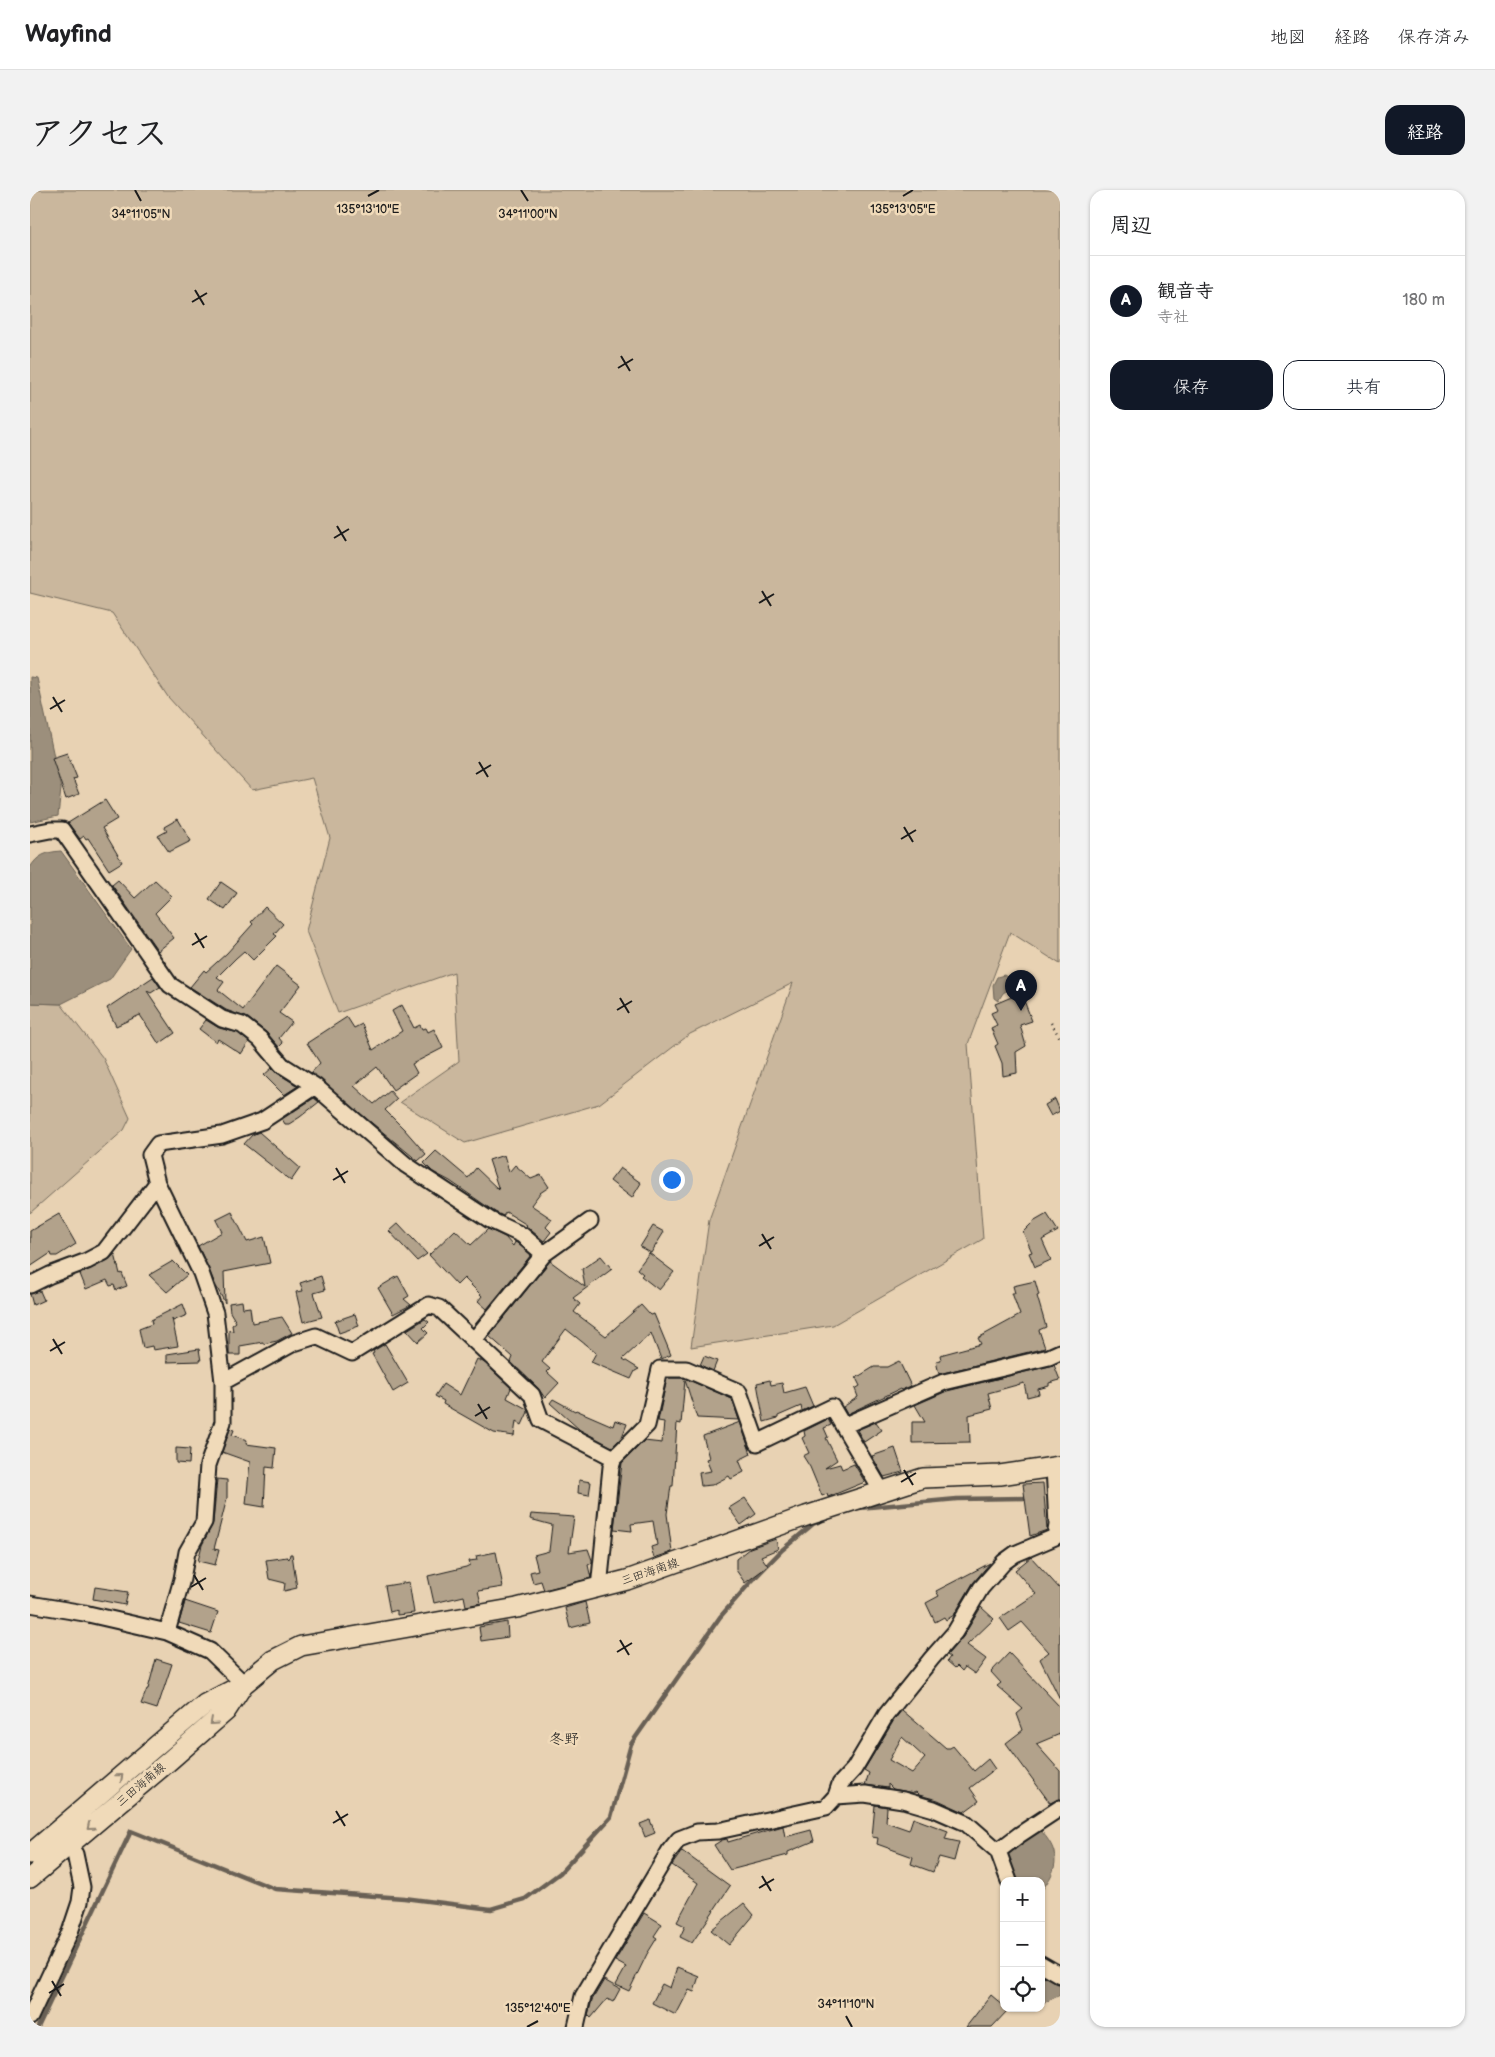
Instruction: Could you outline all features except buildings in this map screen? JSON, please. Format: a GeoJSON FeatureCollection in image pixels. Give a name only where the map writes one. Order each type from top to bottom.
{"type":"FeatureCollection","features":[{"type":"Feature","properties":{"kind":"main road","name":"三田海南線"},"geometry":{"type":"LineString","coordinates":[[30,1854],[62,1839],[169,1761],[226,1711],[244,1684],[274,1660],[301,1646],[517,1608],[599,1588],[881,1490],[923,1478],[1000,1475],[1057,1466]]}},
{"type":"Feature","properties":{"kind":"main road","name":"三田海南線"},"geometry":{"type":"LineString","coordinates":[[30,1878],[62,1839]]}},
{"type":"Feature","properties":{"kind":"street"},"geometry":{"type":"LineString","coordinates":[[30,834],[62,830],[170,985],[222,1019],[242,1025],[260,1039],[282,1065],[315,1086],[406,1165],[490,1220],[522,1235],[544,1254]]}},
{"type":"Feature","properties":{"kind":"street"},"geometry":{"type":"LineString","coordinates":[[167,1632],[182,1579],[187,1552],[204,1522],[208,1465],[223,1422],[223,1382],[215,1313],[201,1273],[157,1183],[150,1155],[158,1144],[222,1135],[262,1121],[315,1086]]}},
{"type":"Feature","properties":{"kind":"street"},"geometry":{"type":"LineString","coordinates":[[30,1285],[104,1252],[157,1183]]}},
{"type":"Feature","properties":{"kind":"street"},"geometry":{"type":"LineString","coordinates":[[474,1340],[544,1254],[590,1222]]}},
{"type":"Feature","properties":{"kind":"street"},"geometry":{"type":"LineString","coordinates":[[223,1382],[294,1343],[316,1336],[352,1353],[429,1305],[439,1308],[532,1395],[541,1420],[614,1458]]}},
{"type":"Feature","properties":{"kind":"street"},"geometry":{"type":"LineString","coordinates":[[843,1426],[944,1382],[1049,1357],[1060,1352]]}},
{"type":"Feature","properties":{"kind":"street"},"geometry":{"type":"LineString","coordinates":[[599,1588],[611,1467],[614,1458],[647,1426],[660,1369],[686,1369],[739,1392],[757,1443],[832,1407],[881,1490]]}},
{"type":"Feature","properties":{"kind":"street"},"geometry":{"type":"LineString","coordinates":[[576,2027],[583,1996],[670,1850],[679,1839],[697,1832],[718,1831],[826,1807],[836,1796],[840,1784],[854,1769],[886,1715],[955,1632],[981,1588],[1004,1562],[1015,1554],[1058,1540],[1057,1466]]}},
{"type":"Feature","properties":{"kind":"street"},"geometry":{"type":"LineString","coordinates":[[30,1604],[84,1613],[167,1632],[210,1650],[244,1684]]}},
{"type":"Feature","properties":{"kind":"street"},"geometry":{"type":"LineString","coordinates":[[836,1796],[865,1794],[903,1800],[934,1809],[966,1823],[998,1852],[1007,1877]]}},
{"type":"Feature","properties":{"kind":"street"},"geometry":{"type":"LineString","coordinates":[[998,1852],[1019,1835],[1060,1808]]}},
{"type":"Feature","properties":{"kind":"street"},"geometry":{"type":"LineString","coordinates":[[30,2017],[70,1932],[80,1902],[82,1887],[75,1854],[62,1839]]}},
{"type":"Feature","properties":{"kind":"street"},"geometry":{"type":"LineString","coordinates":[[1045,1966],[1060,1975]]}},
{"type":"Feature","properties":{"kind":"path"},"geometry":{"type":"LineString","coordinates":[[1050,1023],[1060,1038]]}},
{"type":"Feature","properties":{"kind":"shaded area"},"geometry":{"type":"Polygon","coordinates":[[[30,190],[1060,190],[1060,964],[1010,932],[968,1044],[983,1239],[833,1325],[691,1347],[709,1220],[793,983],[690,1034],[599,1104],[465,1143],[400,1102],[459,1061],[454,972],[338,1013],[306,931],[330,838],[312,778],[252,790],[168,697],[112,613],[30,593],[30,190]]]}},
{"type":"Feature","properties":{"kind":"shaded area"},"geometry":{"type":"Polygon","coordinates":[[[30,677],[37,678],[61,789],[58,816],[30,822],[30,677]]]}},
{"type":"Feature","properties":{"kind":"shaded area"},"geometry":{"type":"Polygon","coordinates":[[[61,851],[131,949],[110,979],[61,1004],[30,1003],[30,868],[43,855],[61,851]]]}},
{"type":"Feature","properties":{"kind":"shaded area"},"geometry":{"type":"Polygon","coordinates":[[[1004,975],[1011,980],[1012,987],[1003,993],[998,1001],[994,998],[993,985],[997,977],[1004,975]]]}},
{"type":"Feature","properties":{"kind":"shaded area"},"geometry":{"type":"Polygon","coordinates":[[[30,1003],[61,1004],[103,1058],[130,1118],[124,1130],[30,1213],[30,1003]]]}},
{"type":"Feature","properties":{"kind":"shaded area"},"geometry":{"type":"Polygon","coordinates":[[[1039,1829],[1051,1844],[1054,1852],[1055,1859],[1052,1875],[1045,1886],[1045,1877],[1015,1877],[1007,1856],[1039,1829]]]}},
{"type":"Feature","properties":{"kind":"shaded area"},"geometry":{"type":"Polygon","coordinates":[[[1045,1973],[1060,1981],[1060,1995],[1045,2002],[1045,1973]]]}},
{"type":"Feature","properties":{"kind":"waterway"},"geometry":{"type":"LineString","coordinates":[[859,1508],[957,1499],[1029,1498]]}},
{"type":"Feature","properties":{"kind":"waterway"},"geometry":{"type":"LineString","coordinates":[[38,2027],[131,1831],[275,1889],[404,1898],[491,1909],[525,1899],[560,1873],[611,1817],[631,1744],[720,1617],[782,1550],[813,1524],[826,1519]]}},
{"type":"Feature","properties":{"kind":"place","name":"観音寺"},"geometry":{"type":"Point","coordinates":[1021,1011]}},
{"type":"Feature","properties":{"kind":"district","name":"冬野"},"geometry":{"type":"Point","coordinates":[564,1739]}}]}
